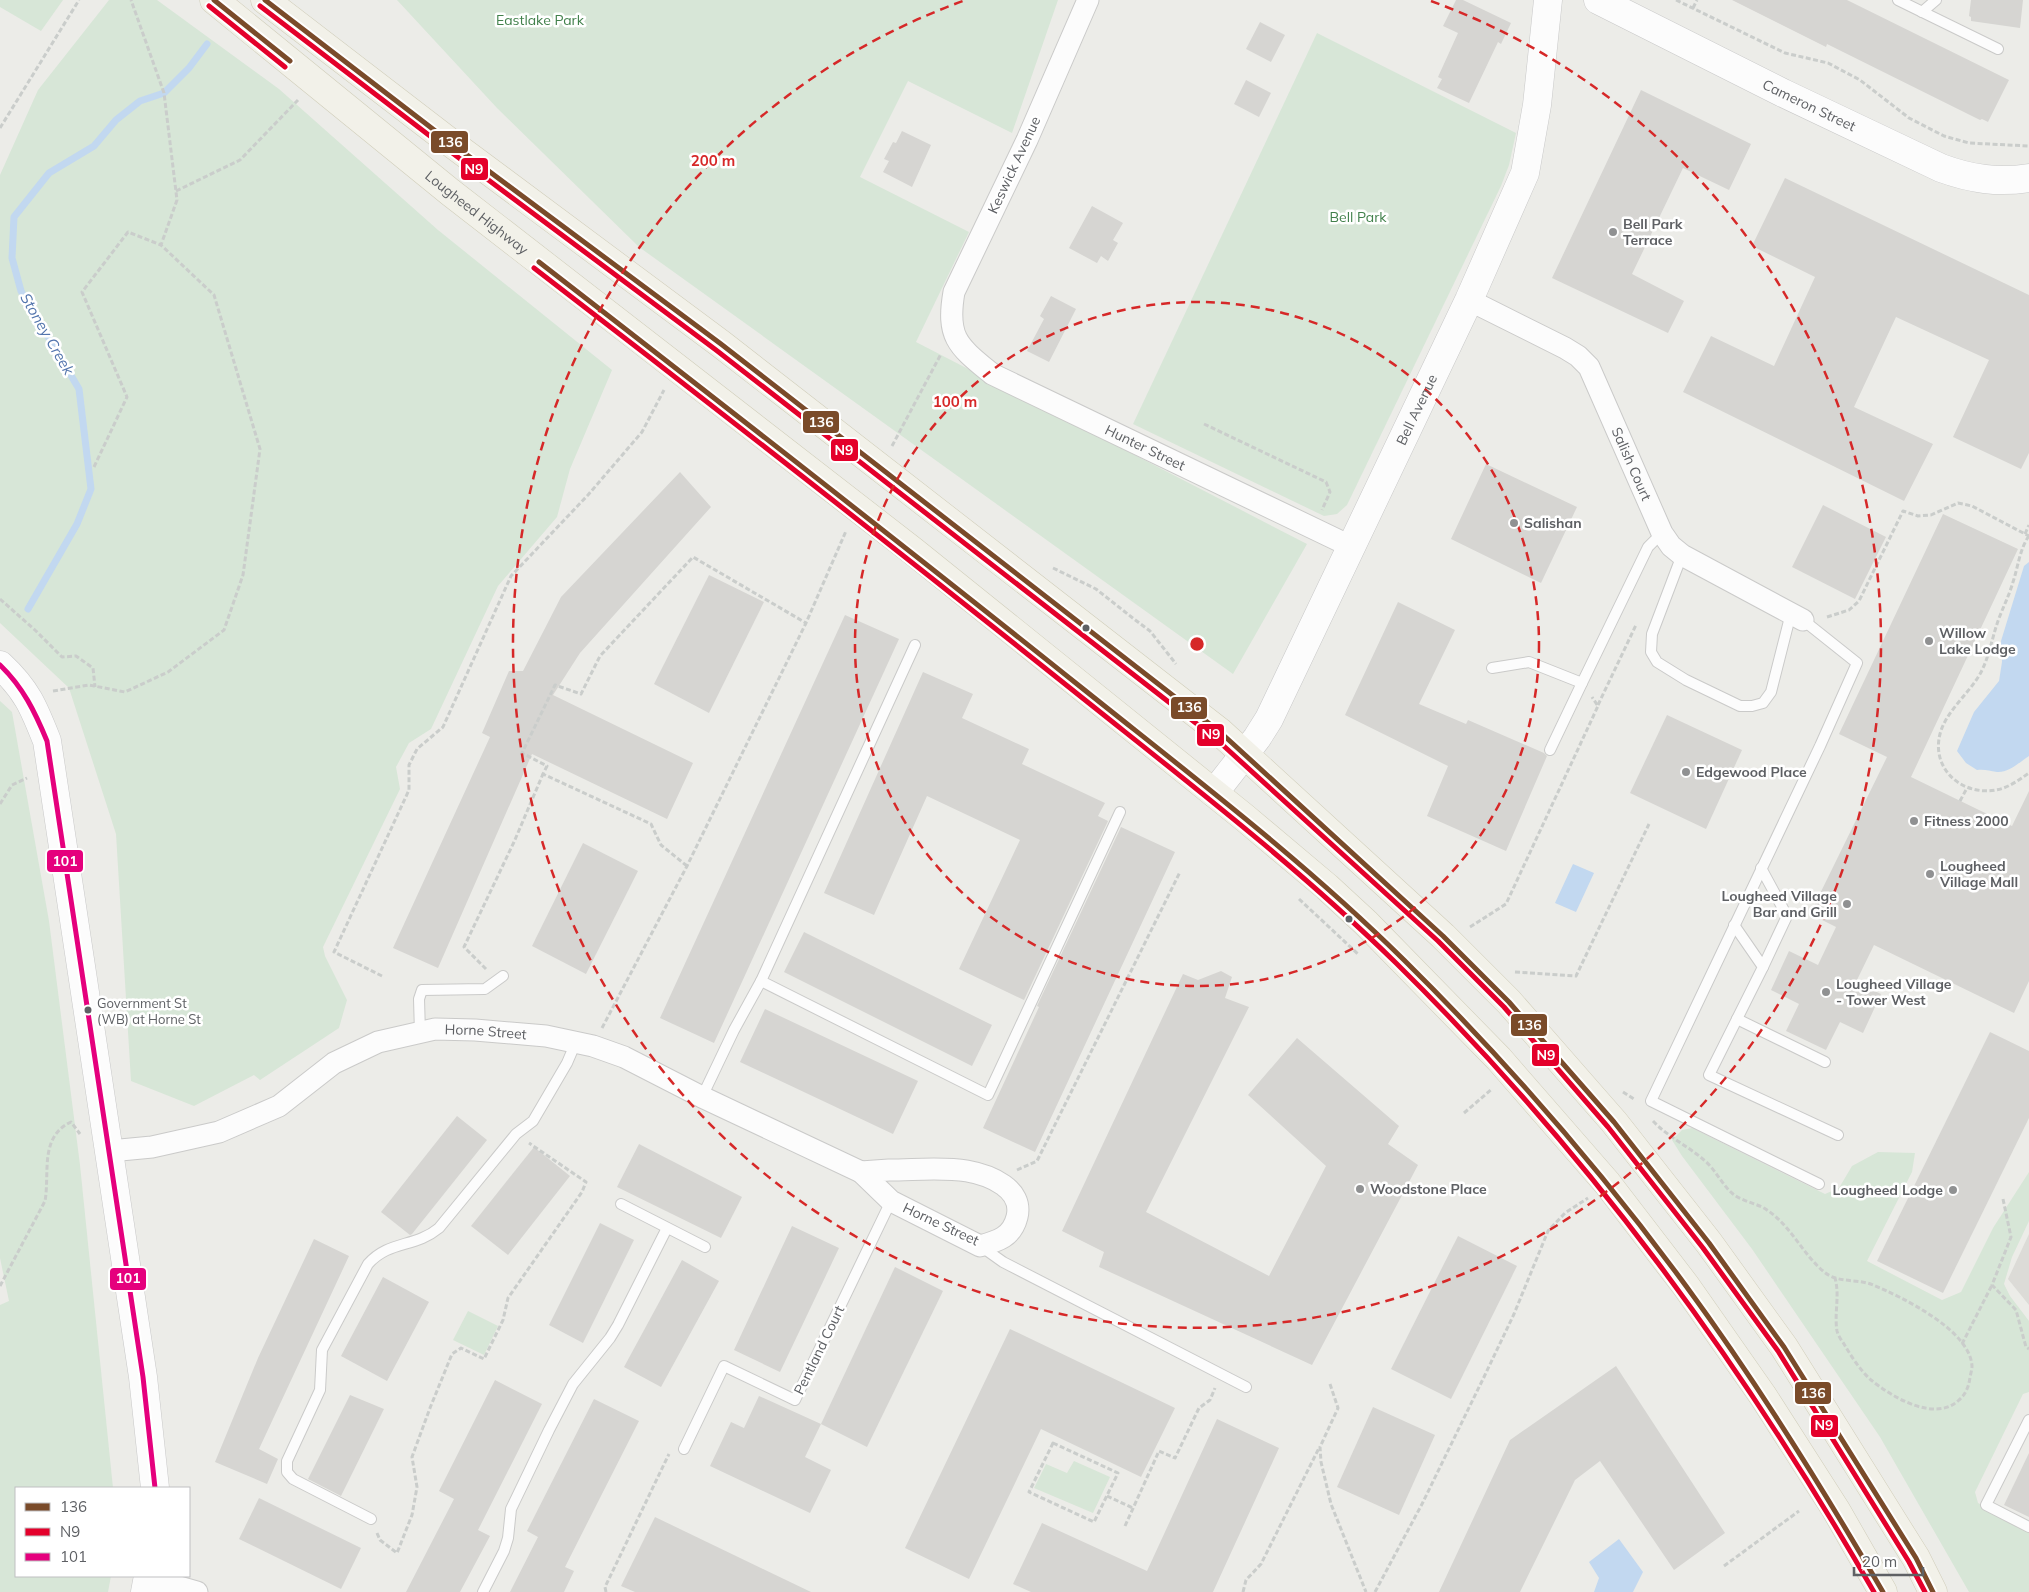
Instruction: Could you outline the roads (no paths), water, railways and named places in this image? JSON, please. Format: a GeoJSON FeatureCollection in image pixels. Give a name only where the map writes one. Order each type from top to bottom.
{"type":"FeatureCollection","features":[{"type":"Feature","properties":{"kind":"main road","name":"Lougheed Highway"},"geometry":{"type":"LineString","coordinates":[[214,0],[450,192],[913,552],[1214,793],[1327,888],[1403,959],[1499,1059],[1607,1183],[1686,1286],[1763,1396],[1836,1510],[1883,1592]]}},
{"type":"Feature","properties":{"kind":"main road"},"geometry":{"type":"LineString","coordinates":[[265,0],[451,143],[721,344],[1220,732],[1443,936],[1508,1002],[1614,1122],[1709,1243],[1784,1347],[1916,1558],[1933,1592]]}},
{"type":"Feature","properties":{"kind":"street","name":"Keswick Avenue"},"geometry":{"type":"LineString","coordinates":[[953,332],[951,311],[954,292],[1027,140],[1088,0]]}},
{"type":"Feature","properties":{"kind":"street","name":"Bell Avenue"},"geometry":{"type":"LineString","coordinates":[[1214,793],[1269,719],[1468,300],[1525,173],[1537,106],[1548,0]]}},
{"type":"Feature","properties":{"kind":"street","name":"Cameron Street"},"geometry":{"type":"LineString","coordinates":[[1598,0],[1783,93],[1941,168],[1962,176],[1986,180],[2009,181],[2029,178]]}},
{"type":"Feature","properties":{"kind":"street","name":"Salish Court"},"geometry":{"type":"LineString","coordinates":[[1468,300],[1578,356],[1588,367],[1662,533],[1672,546],[1682,555],[1797,617]]}},
{"type":"Feature","properties":{"kind":"street","name":"Hunter Street"},"geometry":{"type":"LineString","coordinates":[[953,332],[964,351],[992,374],[1350,546]]}},
{"type":"Feature","properties":{"kind":"street"},"geometry":{"type":"LineString","coordinates":[[0,665],[10,674],[30,699],[47,741],[143,1377],[155,1487]]}},
{"type":"Feature","properties":{"kind":"street","name":"Horne Street"},"geometry":{"type":"LineString","coordinates":[[110,1151],[152,1146],[219,1132],[279,1106],[334,1063],[378,1042],[435,1029],[514,1032],[585,1044],[624,1057],[702,1097],[861,1172],[891,1201],[980,1246],[1002,1240],[1015,1225],[1019,1209],[1017,1202],[1014,1195],[1000,1182],[967,1171],[889,1170],[861,1172]]}},
{"type":"Feature","properties":{"kind":"street"},"geometry":{"type":"LineString","coordinates":[[147,1582],[197,1592]]}},
{"type":"Feature","properties":{"kind":"lane"},"geometry":{"type":"LineString","coordinates":[[1898,0],[1998,49]]}},
{"type":"Feature","properties":{"kind":"lane"},"geometry":{"type":"LineString","coordinates":[[1922,12],[1936,0]]}},
{"type":"Feature","properties":{"kind":"lane"},"geometry":{"type":"LineString","coordinates":[[1550,750],[1648,547],[1662,533]]}},
{"type":"Feature","properties":{"kind":"lane"},"geometry":{"type":"LineString","coordinates":[[1682,555],[1650,643],[1651,652],[1657,662],[1686,680],[1740,706],[1752,706],[1763,703],[1771,692],[1797,617],[1857,663],[1651,1101],[1819,1184]]}},
{"type":"Feature","properties":{"kind":"lane"},"geometry":{"type":"LineString","coordinates":[[702,1097],[734,1030],[761,981],[915,645]]}},
{"type":"Feature","properties":{"kind":"lane"},"geometry":{"type":"LineString","coordinates":[[1492,668],[1529,662],[1582,683]]}},
{"type":"Feature","properties":{"kind":"lane"},"geometry":{"type":"LineString","coordinates":[[761,981],[988,1095],[1120,812]]}},
{"type":"Feature","properties":{"kind":"lane"},"geometry":{"type":"LineString","coordinates":[[1761,868],[1786,916],[1709,1075],[1838,1136]]}},
{"type":"Feature","properties":{"kind":"lane"},"geometry":{"type":"LineString","coordinates":[[1734,925],[1763,966]]}},
{"type":"Feature","properties":{"kind":"lane"},"geometry":{"type":"LineString","coordinates":[[420,1033],[419,999],[422,990],[485,989],[500,978]]}},
{"type":"Feature","properties":{"kind":"lane"},"geometry":{"type":"LineString","coordinates":[[1737,1019],[1825,1062]]}},
{"type":"Feature","properties":{"kind":"lane"},"geometry":{"type":"LineString","coordinates":[[371,1519],[293,1479],[286,1472],[287,1461],[320,1390],[322,1350],[368,1264],[376,1254],[386,1249],[424,1239],[439,1228],[516,1134],[533,1121],[567,1063],[585,1044]]}},
{"type":"Feature","properties":{"kind":"lane","name":"Pentland Court"},"geometry":{"type":"LineString","coordinates":[[684,1449],[724,1366],[795,1400],[891,1201]]}},
{"type":"Feature","properties":{"kind":"lane"},"geometry":{"type":"LineString","coordinates":[[621,1204],[705,1247]]}},
{"type":"Feature","properties":{"kind":"lane"},"geometry":{"type":"LineString","coordinates":[[483,1592],[508,1538],[510,1509],[541,1445],[573,1384],[610,1338],[618,1325],[667,1228]]}},
{"type":"Feature","properties":{"kind":"lane"},"geometry":{"type":"LineString","coordinates":[[980,1246],[1003,1262],[1246,1387]]}},
{"type":"Feature","properties":{"kind":"lane"},"geometry":{"type":"LineString","coordinates":[[2029,1420],[1986,1505],[2029,1527]]}},
{"type":"Feature","properties":{"kind":"water"},"geometry":{"type":"Polygon","coordinates":[[[2029,562],[2029,756],[2005,771],[1977,770],[1966,763],[1957,751],[1974,712],[1999,681],[2002,662],[2001,641],[2024,566],[2029,562]]]}},
{"type":"Feature","properties":{"kind":"water"},"geometry":{"type":"Polygon","coordinates":[[[1573,864],[1594,873],[1576,912],[1555,903],[1573,864]]]}},
{"type":"Feature","properties":{"kind":"water"},"geometry":{"type":"Polygon","coordinates":[[[1619,1539],[1643,1572],[1633,1592],[1594,1592],[1599,1578],[1589,1562],[1619,1539]]]}},
{"type":"Feature","properties":{"kind":"waterway","name":"Stoney Creek"},"geometry":{"type":"LineString","coordinates":[[28,609],[77,524],[91,489],[79,389],[21,291],[12,258],[14,217],[49,173],[94,146],[116,120],[140,101],[164,93],[189,68],[207,44]]}},
{"type":"Feature","properties":{"kind":"place","name":"Bell Park Terrace"},"geometry":{"type":"Point","coordinates":[1613,232]}},
{"type":"Feature","properties":{"kind":"place","name":"Salishan"},"geometry":{"type":"Point","coordinates":[1514,523]}},
{"type":"Feature","properties":{"kind":"place","name":"Willow Lake Lodge"},"geometry":{"type":"Point","coordinates":[1929,641]}},
{"type":"Feature","properties":{"kind":"place","name":"Edgewood Place"},"geometry":{"type":"Point","coordinates":[1686,772]}},
{"type":"Feature","properties":{"kind":"place","name":"Fitness 2000"},"geometry":{"type":"Point","coordinates":[1914,821]}},
{"type":"Feature","properties":{"kind":"place","name":"Lougheed Village Mall"},"geometry":{"type":"Point","coordinates":[1930,874]}},
{"type":"Feature","properties":{"kind":"place","name":"Lougheed Village Bar and Grill"},"geometry":{"type":"Point","coordinates":[1847,904]}},
{"type":"Feature","properties":{"kind":"place","name":"Lougheed Village - Tower West"},"geometry":{"type":"Point","coordinates":[1826,992]}},
{"type":"Feature","properties":{"kind":"place","name":"Government St (WB) at Horne St"},"geometry":{"type":"Point","coordinates":[88,1010]}},
{"type":"Feature","properties":{"kind":"place","name":"Woodstone Place"},"geometry":{"type":"Point","coordinates":[1360,1189]}},
{"type":"Feature","properties":{"kind":"place","name":"Lougheed Lodge"},"geometry":{"type":"Point","coordinates":[1953,1190]}},
{"type":"Feature","properties":{"kind":"park label","name":"Eastlake Park"},"geometry":{"type":"Point","coordinates":[540,20]}},
{"type":"Feature","properties":{"kind":"park label","name":"Bell Park"},"geometry":{"type":"Point","coordinates":[1358,217]}}]}
